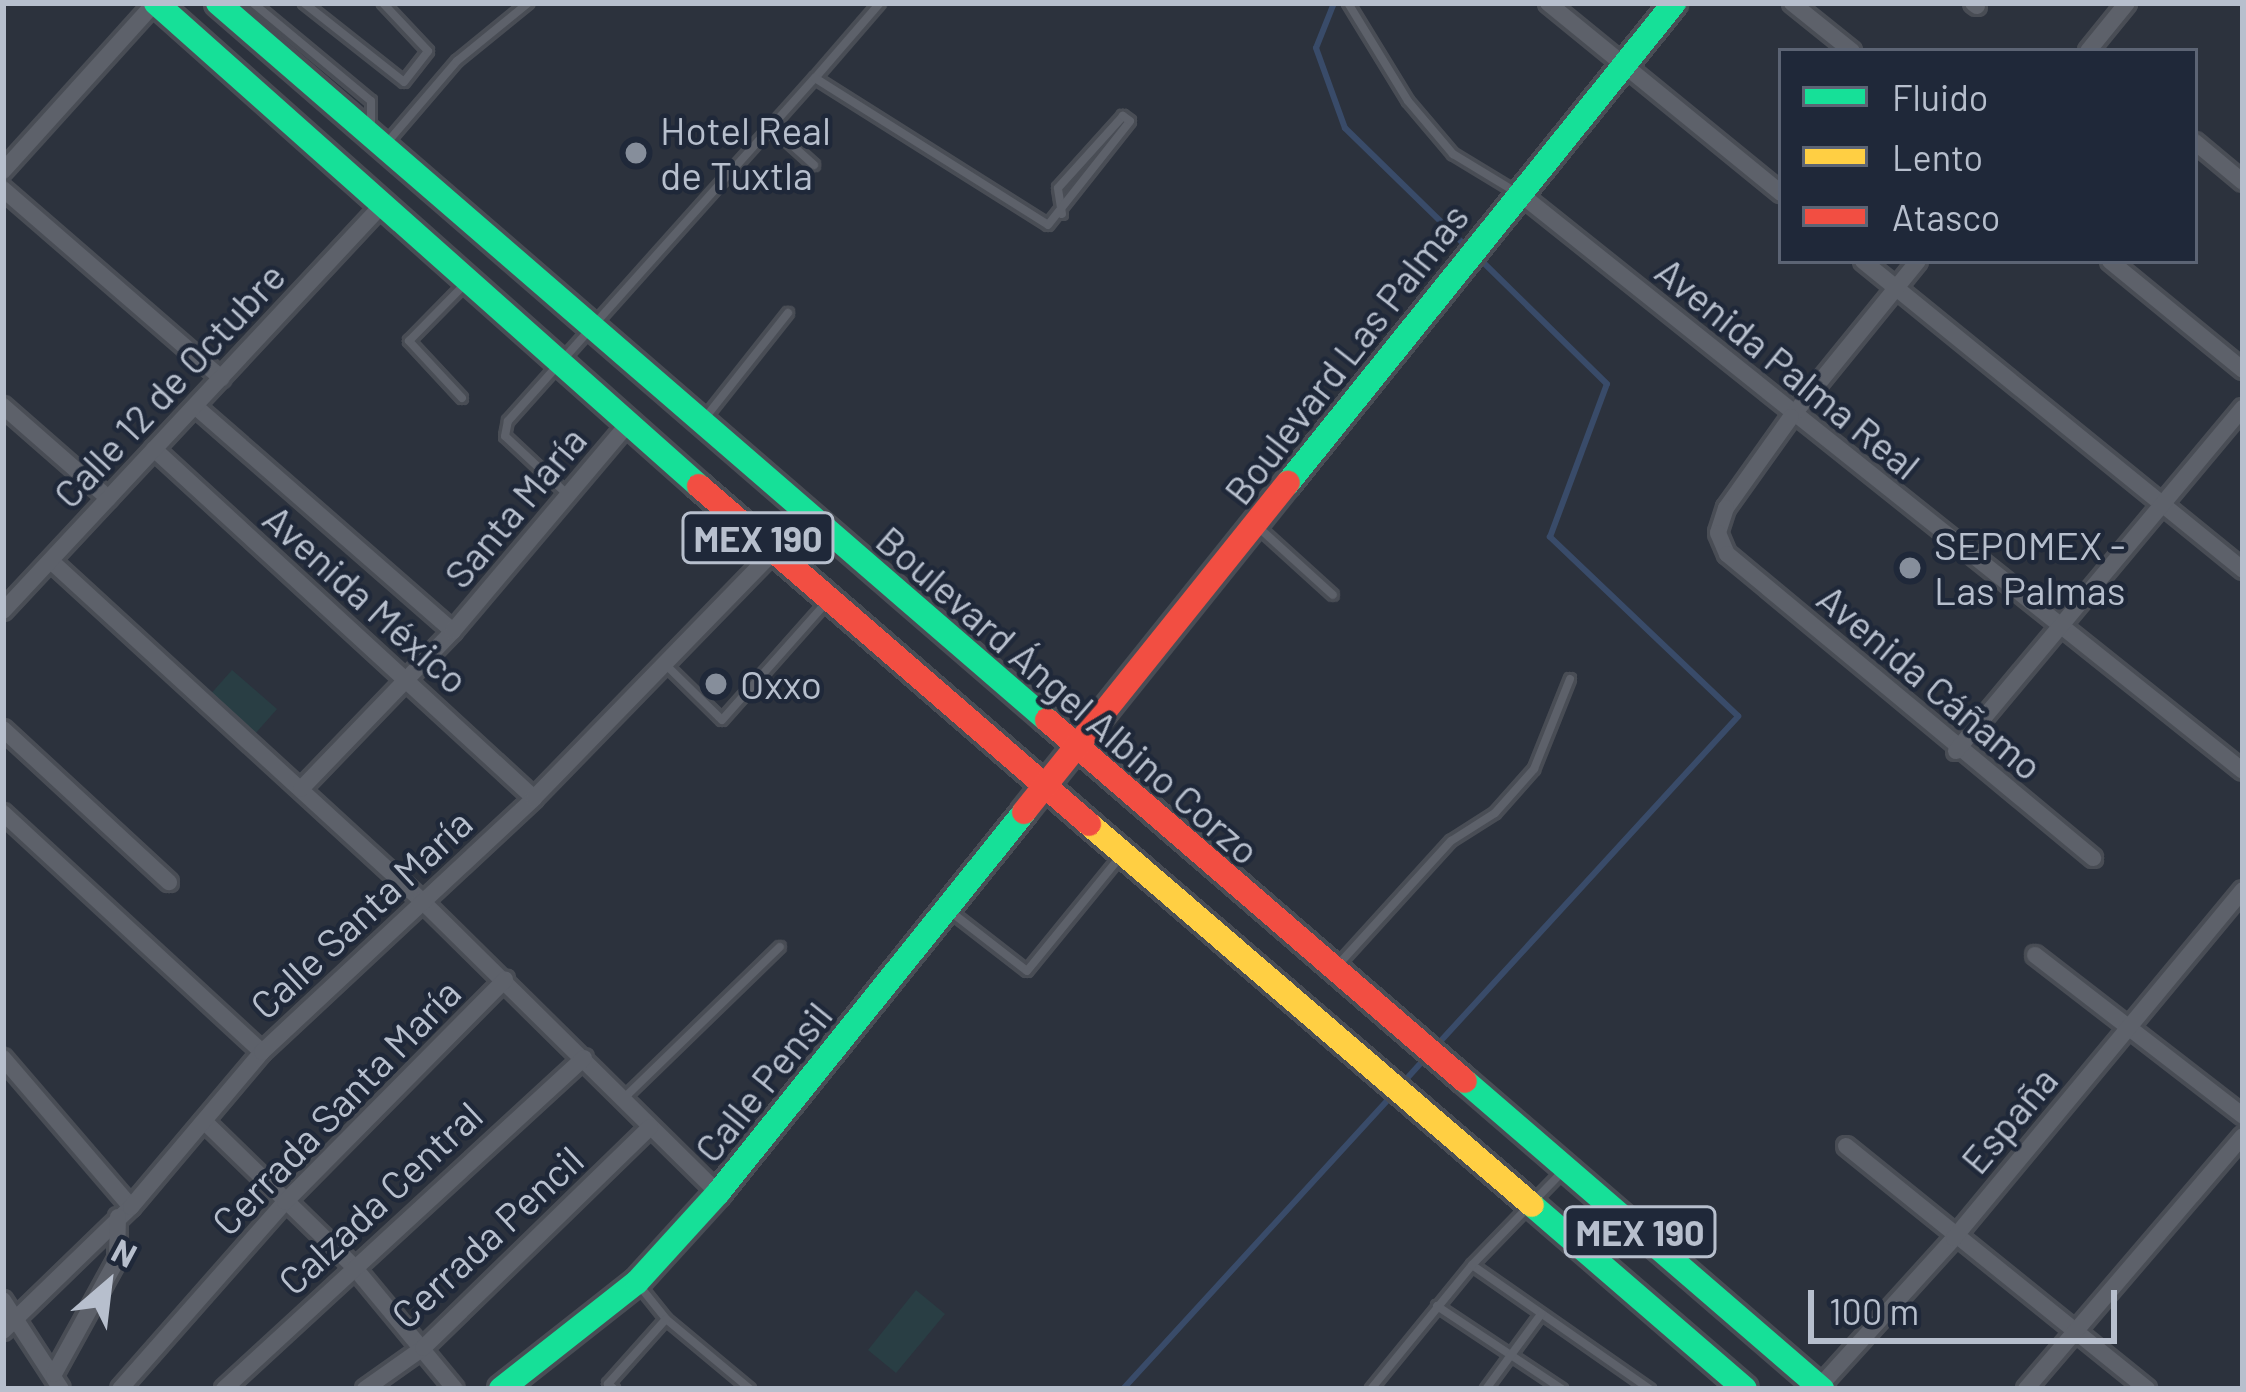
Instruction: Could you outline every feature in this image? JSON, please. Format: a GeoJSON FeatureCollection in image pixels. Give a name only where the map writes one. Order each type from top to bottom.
{"type":"FeatureCollection","features":[{"type":"Feature","properties":{"kind":"main road","name":"MEX 190"},"geometry":{"type":"LineString","coordinates":[[155,3],[828,600],[1744,1389]]}},
{"type":"Feature","properties":{"kind":"main road","name":"Boulevard Las Palmas"},"geometry":{"type":"LineString","coordinates":[[1049,790],[1674,3]]}},
{"type":"Feature","properties":{"kind":"main road"},"geometry":{"type":"LineString","coordinates":[[208,48],[235,8]]}},
{"type":"Feature","properties":{"kind":"main road","name":"Boulevard Ángel Albino Corzo"},"geometry":{"type":"LineString","coordinates":[[235,8],[378,142],[1078,753],[1821,1388]]}},
{"type":"Feature","properties":{"kind":"main road","name":"Calle Pensil"},"geometry":{"type":"LineString","coordinates":[[510,1387],[637,1282],[718,1193],[1049,790]]}},
{"type":"Feature","properties":{"kind":"street"},"geometry":{"type":"LineString","coordinates":[[3,171],[155,3]]}},
{"type":"Feature","properties":{"kind":"street"},"geometry":{"type":"LineString","coordinates":[[1548,3],[1778,191]]}},
{"type":"Feature","properties":{"kind":"street"},"geometry":{"type":"LineString","coordinates":[[1792,3],[1848,48]]}},
{"type":"Feature","properties":{"kind":"street"},"geometry":{"type":"LineString","coordinates":[[2090,48],[2127,3]]}},
{"type":"Feature","properties":{"kind":"street"},"geometry":{"type":"LineString","coordinates":[[2198,144],[2243,182]]}},
{"type":"Feature","properties":{"kind":"street"},"geometry":{"type":"LineString","coordinates":[[3,189],[221,378]]}},
{"type":"Feature","properties":{"kind":"street","name":"Avenida Palma Real"},"geometry":{"type":"LineString","coordinates":[[1519,194],[1790,417],[2063,625],[2243,771]]}},
{"type":"Feature","properties":{"kind":"street","name":"Calle 12 de Octubre"},"geometry":{"type":"LineString","coordinates":[[6,603],[51,561],[382,204]]}},
{"type":"Feature","properties":{"kind":"street"},"geometry":{"type":"LineString","coordinates":[[1868,264],[2243,570]]}},
{"type":"Feature","properties":{"kind":"street"},"geometry":{"type":"LineString","coordinates":[[1790,417],[1916,264]]}},
{"type":"Feature","properties":{"kind":"street"},"geometry":{"type":"LineString","coordinates":[[2114,264],[2243,370]]}},
{"type":"Feature","properties":{"kind":"street"},"geometry":{"type":"LineString","coordinates":[[3,406],[109,498]]}},
{"type":"Feature","properties":{"kind":"street"},"geometry":{"type":"LineString","coordinates":[[196,407],[453,631]]}},
{"type":"Feature","properties":{"kind":"street"},"geometry":{"type":"LineString","coordinates":[[1956,751],[2243,408]]}},
{"type":"Feature","properties":{"kind":"street","name":"Avenida Cáñamo"},"geometry":{"type":"LineString","coordinates":[[1790,417],[1720,520],[1727,554],[1956,751],[2093,858]]}},
{"type":"Feature","properties":{"kind":"street","name":"Santa María"},"geometry":{"type":"LineString","coordinates":[[301,789],[453,631],[629,422]]}},
{"type":"Feature","properties":{"kind":"street","name":"Avenida México"},"geometry":{"type":"LineString","coordinates":[[154,449],[534,798]]}},
{"type":"Feature","properties":{"kind":"street","name":"Calle Santa María"},"geometry":{"type":"LineString","coordinates":[[3,1331],[125,1212],[262,1052],[534,798],[773,552]]}},
{"type":"Feature","properties":{"kind":"street"},"geometry":{"type":"LineString","coordinates":[[51,561],[421,900],[718,1193]]}},
{"type":"Feature","properties":{"kind":"street"},"geometry":{"type":"LineString","coordinates":[[3,729],[170,882]]}},
{"type":"Feature","properties":{"kind":"street"},"geometry":{"type":"LineString","coordinates":[[3,813],[262,1052]]}},
{"type":"Feature","properties":{"kind":"street","name":"España"},"geometry":{"type":"LineString","coordinates":[[1821,1388],[1954,1238],[2243,890]]}},
{"type":"Feature","properties":{"kind":"street"},"geometry":{"type":"LineString","coordinates":[[2035,955],[2243,1116]]}},
{"type":"Feature","properties":{"kind":"street","name":"Cerrada Santa María"},"geometry":{"type":"LineString","coordinates":[[120,1389],[284,1202],[505,980]]}},
{"type":"Feature","properties":{"kind":"street"},"geometry":{"type":"LineString","coordinates":[[3,1058],[125,1212],[117,1260],[58,1381]]}},
{"type":"Feature","properties":{"kind":"street","name":"Calzada Central"},"geometry":{"type":"LineString","coordinates":[[224,1389],[584,1058]]}},
{"type":"Feature","properties":{"kind":"street"},"geometry":{"type":"LineString","coordinates":[[204,1121],[354,1267],[455,1389]]}},
{"type":"Feature","properties":{"kind":"street","name":"Cerrada Pencil"},"geometry":{"type":"LineString","coordinates":[[365,1389],[423,1348],[650,1127]]}},
{"type":"Feature","properties":{"kind":"street"},"geometry":{"type":"LineString","coordinates":[[2026,1389],[2243,1136]]}},
{"type":"Feature","properties":{"kind":"street"},"geometry":{"type":"LineString","coordinates":[[1846,1146],[2146,1389]]}},
{"type":"Feature","properties":{"kind":"street"},"geometry":{"type":"LineString","coordinates":[[3,1300],[58,1381]]}},
{"type":"Feature","properties":{"kind":"lane"},"geometry":{"type":"LineString","coordinates":[[304,3],[404,82],[428,51],[383,3]]}},
{"type":"Feature","properties":{"kind":"lane"},"geometry":{"type":"LineString","coordinates":[[378,142],[457,61],[528,3]]}},
{"type":"Feature","properties":{"kind":"lane"},"geometry":{"type":"LineString","coordinates":[[568,495],[505,436],[508,421],[774,129],[788,106],[880,3]]}},
{"type":"Feature","properties":{"kind":"lane"},"geometry":{"type":"LineString","coordinates":[[1348,3],[1351,15],[1454,154],[1519,194]]}},
{"type":"Feature","properties":{"kind":"lane"},"geometry":{"type":"LineString","coordinates":[[815,78],[1037,224],[1062,214],[1130,121],[1123,116],[1058,188],[1062,214]]}},
{"type":"Feature","properties":{"kind":"lane"},"geometry":{"type":"LineString","coordinates":[[774,129],[814,165]]}},
{"type":"Feature","properties":{"kind":"lane"},"geometry":{"type":"LineString","coordinates":[[462,398],[409,341],[469,281]]}},
{"type":"Feature","properties":{"kind":"lane"},"geometry":{"type":"LineString","coordinates":[[701,424],[788,313]]}},
{"type":"Feature","properties":{"kind":"lane"},"geometry":{"type":"LineString","coordinates":[[1257,526],[1334,595]]}},
{"type":"Feature","properties":{"kind":"lane"},"geometry":{"type":"LineString","coordinates":[[665,664],[722,721],[828,600]]}},
{"type":"Feature","properties":{"kind":"lane"},"geometry":{"type":"LineString","coordinates":[[1333,970],[1451,842],[1495,813],[1534,769],[1570,680]]}},
{"type":"Feature","properties":{"kind":"lane"},"geometry":{"type":"LineString","coordinates":[[950,911],[1027,971],[1122,854]]}},
{"type":"Feature","properties":{"kind":"lane"},"geometry":{"type":"LineString","coordinates":[[623,1099],[780,947]]}},
{"type":"Feature","properties":{"kind":"lane"},"geometry":{"type":"LineString","coordinates":[[1370,1389],[1526,1204],[1566,1168]]}},
{"type":"Feature","properties":{"kind":"lane"},"geometry":{"type":"LineString","coordinates":[[1472,1265],[1650,1389]]}},
{"type":"Feature","properties":{"kind":"lane"},"geometry":{"type":"LineString","coordinates":[[637,1282],[666,1319],[750,1389]]}},
{"type":"Feature","properties":{"kind":"lane"},"geometry":{"type":"LineString","coordinates":[[1437,1306],[1562,1389]]}},
{"type":"Feature","properties":{"kind":"lane"},"geometry":{"type":"LineString","coordinates":[[1486,1389],[1541,1314]]}},
{"type":"Feature","properties":{"kind":"lane"},"geometry":{"type":"LineString","coordinates":[[614,1389],[608,1384],[666,1319]]}},
{"type":"Feature","properties":{"kind":"green space"},"geometry":{"type":"Polygon","coordinates":[[[232,670],[277,709],[253,736],[208,697],[232,670]]]}},
{"type":"Feature","properties":{"kind":"green space"},"geometry":{"type":"Polygon","coordinates":[[[916,1290],[945,1314],[896,1373],[868,1350],[916,1290]]]}},
{"type":"Feature","properties":{"kind":"waterway"},"geometry":{"type":"LineString","coordinates":[[1334,3],[1316,48],[1345,128],[1469,249]]}},
{"type":"Feature","properties":{"kind":"waterway"},"geometry":{"type":"LineString","coordinates":[[1437,1045],[1738,716],[1550,537],[1607,384],[1479,258]]}},
{"type":"Feature","properties":{"kind":"waterway"},"geometry":{"type":"LineString","coordinates":[[1401,1085],[1428,1055]]}},
{"type":"Feature","properties":{"kind":"waterway"},"geometry":{"type":"LineString","coordinates":[[1123,1389],[1392,1095]]}},
{"type":"Feature","properties":{"kind":"traffic: fast"},"geometry":{"type":"LineString","coordinates":[[156,3],[699,486]]}},
{"type":"Feature","properties":{"kind":"traffic: fast"},"geometry":{"type":"LineString","coordinates":[[218,3],[1047,720]]}},
{"type":"Feature","properties":{"kind":"traffic: fast"},"geometry":{"type":"LineString","coordinates":[[1288,483],[1674,3]]}},
{"type":"Feature","properties":{"kind":"traffic: fast"},"geometry":{"type":"LineString","coordinates":[[501,1389],[637,1282],[718,1193],[1024,812]]}},
{"type":"Feature","properties":{"kind":"traffic: fast"},"geometry":{"type":"LineString","coordinates":[[1465,1081],[1822,1389]]}},
{"type":"Feature","properties":{"kind":"traffic: fast"},"geometry":{"type":"LineString","coordinates":[[1532,1205],[1745,1389]]}},
{"type":"Feature","properties":{"kind":"traffic: slow"},"geometry":{"type":"LineString","coordinates":[[1089,824],[1532,1205]]}},
{"type":"Feature","properties":{"kind":"traffic: jam"},"geometry":{"type":"LineString","coordinates":[[1024,812],[1288,483]]}},
{"type":"Feature","properties":{"kind":"traffic: jam"},"geometry":{"type":"LineString","coordinates":[[699,486],[1089,824]]}},
{"type":"Feature","properties":{"kind":"traffic: jam"},"geometry":{"type":"LineString","coordinates":[[1047,720],[1465,1081]]}},
{"type":"Feature","properties":{"kind":"place","name":"Hotel Real de Tuxtla"},"geometry":{"type":"Point","coordinates":[636,153]}},
{"type":"Feature","properties":{"kind":"place","name":"SEPOMEX - Las Palmas"},"geometry":{"type":"Point","coordinates":[1910,568]}},
{"type":"Feature","properties":{"kind":"place","name":"Oxxo"},"geometry":{"type":"Point","coordinates":[716,684]}}]}
